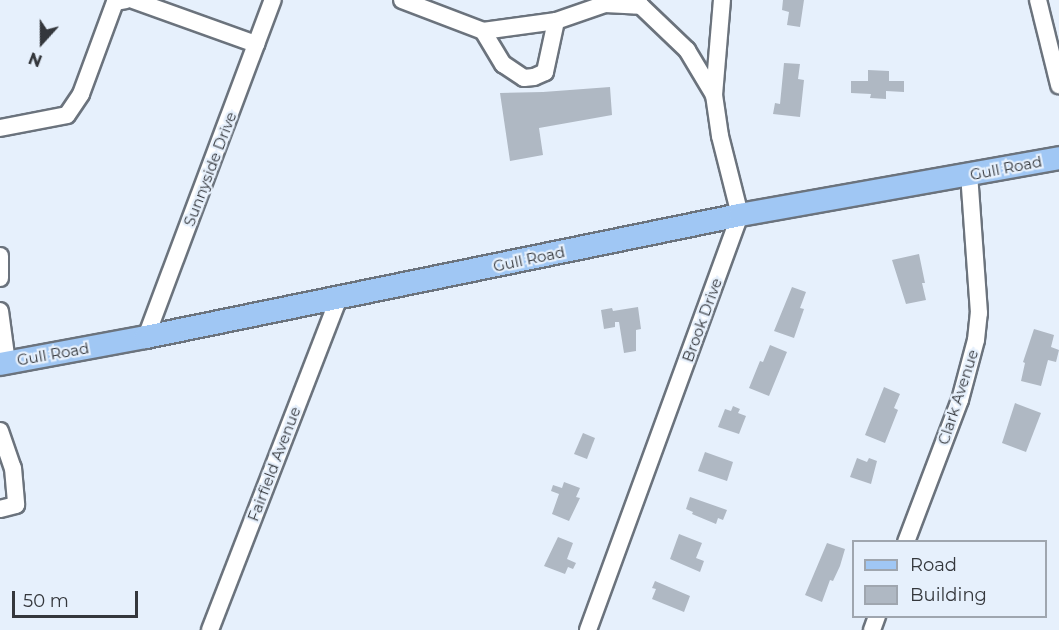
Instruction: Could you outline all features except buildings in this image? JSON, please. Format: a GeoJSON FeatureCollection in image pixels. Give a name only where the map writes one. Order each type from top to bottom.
{"type":"FeatureCollection","features":[{"type":"Feature","properties":{"kind":"main road","name":"Gull Road"},"geometry":{"type":"LineString","coordinates":[[3,363],[146,337],[740,215],[969,176],[1059,158]]}},
{"type":"Feature","properties":{"kind":"street"},"geometry":{"type":"LineString","coordinates":[[0,128],[67,115],[81,94],[115,2],[126,0]]}},
{"type":"Feature","properties":{"kind":"street"},"geometry":{"type":"LineString","coordinates":[[133,0],[256,44]]}},
{"type":"Feature","properties":{"kind":"street","name":"Sunnyside Drive"},"geometry":{"type":"LineString","coordinates":[[146,337],[273,0]]}},
{"type":"Feature","properties":{"kind":"street"},"geometry":{"type":"LineString","coordinates":[[402,0],[483,31],[556,21],[605,4],[641,6],[687,50],[714,95]]}},
{"type":"Feature","properties":{"kind":"street"},"geometry":{"type":"LineString","coordinates":[[722,0],[714,95],[720,136],[740,215]]}},
{"type":"Feature","properties":{"kind":"street"},"geometry":{"type":"LineString","coordinates":[[1038,0],[1059,85]]}},
{"type":"Feature","properties":{"kind":"street"},"geometry":{"type":"LineString","coordinates":[[483,31],[503,64],[524,78],[534,77],[545,72],[556,21]]}},
{"type":"Feature","properties":{"kind":"street","name":"Clark Avenue"},"geometry":{"type":"LineString","coordinates":[[907,540],[960,400],[976,340],[979,313],[969,176]]}},
{"type":"Feature","properties":{"kind":"street","name":"Brook Drive"},"geometry":{"type":"LineString","coordinates":[[588,630],[740,215]]}},
{"type":"Feature","properties":{"kind":"street"},"geometry":{"type":"LineString","coordinates":[[0,256],[0,278]]}},
{"type":"Feature","properties":{"kind":"street","name":"Fairfield Avenue"},"geometry":{"type":"LineString","coordinates":[[210,630],[339,298]]}},
{"type":"Feature","properties":{"kind":"street"},"geometry":{"type":"LineString","coordinates":[[0,310],[3,363]]}},
{"type":"Feature","properties":{"kind":"street"},"geometry":{"type":"LineString","coordinates":[[0,431],[13,468],[16,505],[0,509]]}}]}
